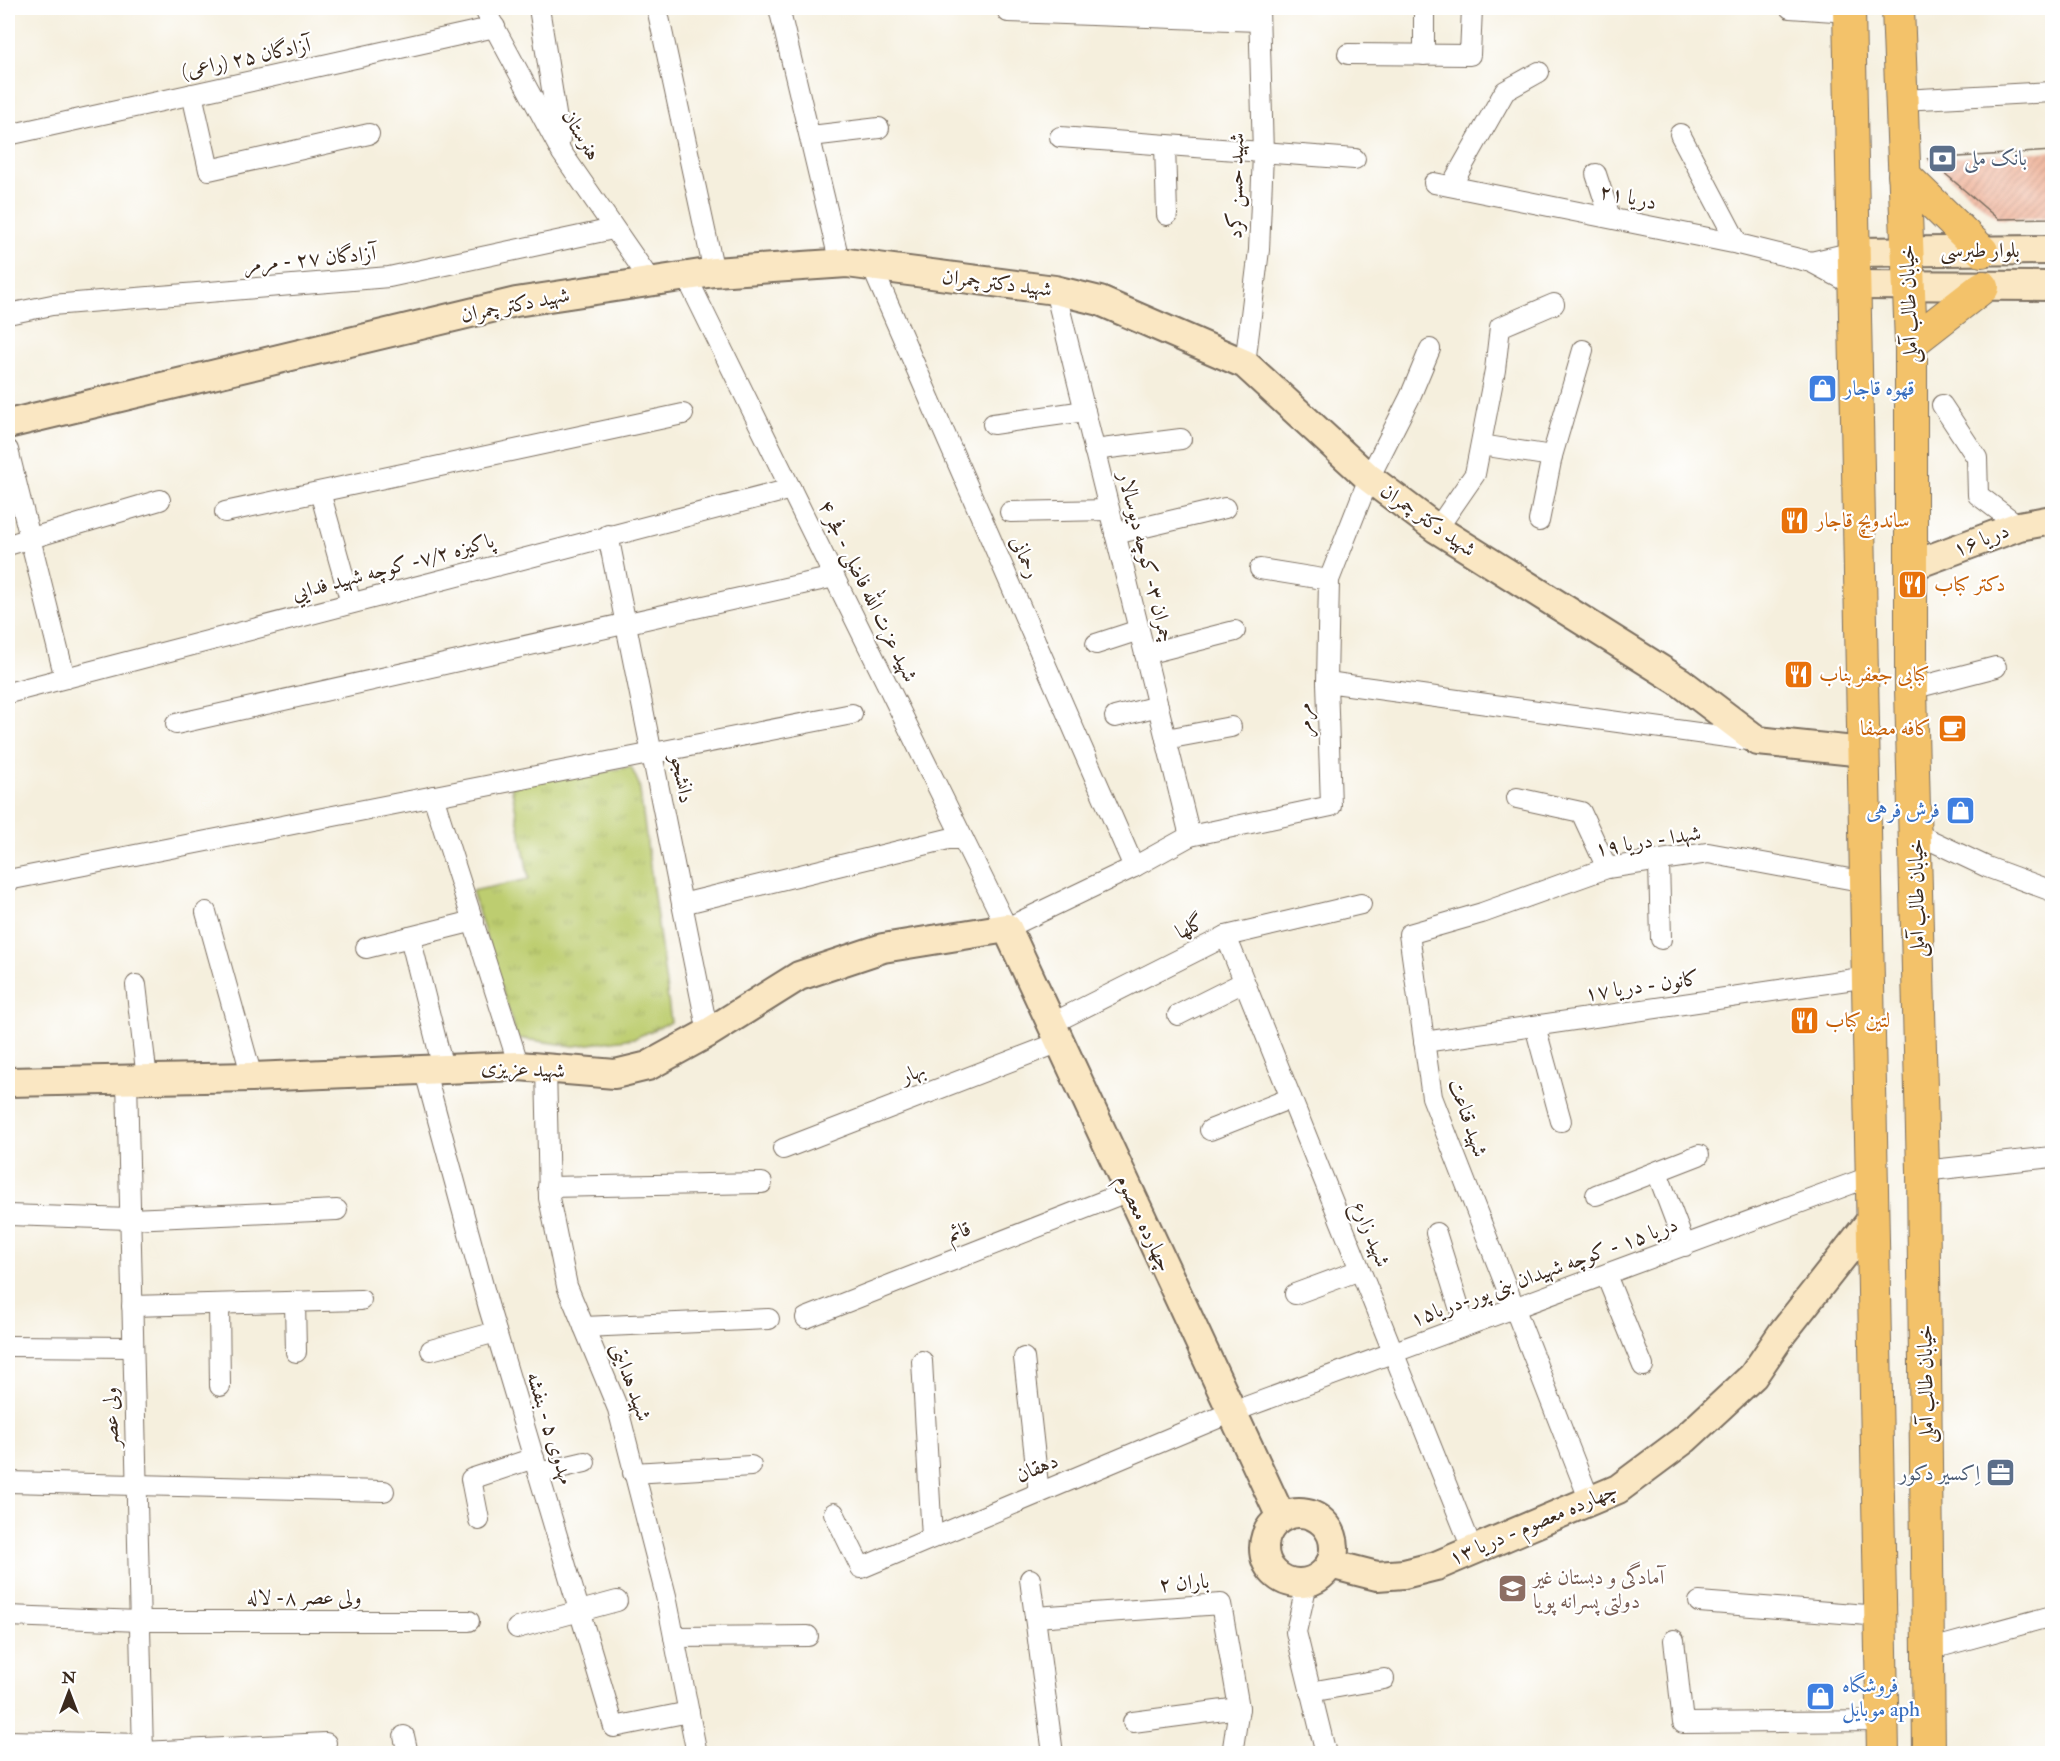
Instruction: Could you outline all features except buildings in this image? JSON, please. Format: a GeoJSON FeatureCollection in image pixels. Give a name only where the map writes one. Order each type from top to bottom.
{"type":"FeatureCollection","features":[{"type":"Feature","properties":{"kind":"main road","name":"خیابان طالب آملی"},"geometry":{"type":"LineString","coordinates":[[1898,8],[1911,343],[1911,689],[1923,1171],[1929,1754]]}},
{"type":"Feature","properties":{"kind":"main road"},"geometry":{"type":"LineString","coordinates":[[1849,10],[1883,1754]]}},
{"type":"Feature","properties":{"kind":"main road"},"geometry":{"type":"LineString","coordinates":[[1904,175],[1982,251]]}},
{"type":"Feature","properties":{"kind":"main road"},"geometry":{"type":"LineString","coordinates":[[1911,343],[1983,287]]}},
{"type":"Feature","properties":{"kind":"street","name":"هنرستان"},"geometry":{"type":"LineString","coordinates":[[484,8],[562,153],[650,280]]}},
{"type":"Feature","properties":{"kind":"street"},"geometry":{"type":"LineString","coordinates":[[539,8],[562,153]]}},
{"type":"Feature","properties":{"kind":"street"},"geometry":{"type":"LineString","coordinates":[[657,8],[714,272]]}},
{"type":"Feature","properties":{"kind":"street"},"geometry":{"type":"LineString","coordinates":[[779,8],[840,264]]}},
{"type":"Feature","properties":{"kind":"street"},"geometry":{"type":"LineString","coordinates":[[1348,54],[1470,56],[1472,8]]}},
{"type":"Feature","properties":{"kind":"street"},"geometry":{"type":"LineString","coordinates":[[1791,8],[1849,10]]}},
{"type":"Feature","properties":{"kind":"street"},"geometry":{"type":"LineString","coordinates":[[1424,9],[1424,55]]}},
{"type":"Feature","properties":{"kind":"street"},"geometry":{"type":"LineString","coordinates":[[1008,12],[1258,14]]}},
{"type":"Feature","properties":{"kind":"street","name":"شهید حسن کرد"},"geometry":{"type":"LineString","coordinates":[[1245,364],[1259,250],[1263,154],[1258,14]]}},
{"type":"Feature","properties":{"kind":"street","name":"آزادگان ۲۵ (راعی)"},"geometry":{"type":"LineString","coordinates":[[8,135],[495,27]]}},
{"type":"Feature","properties":{"kind":"street","name":"دریا ۲۱"},"geometry":{"type":"LineString","coordinates":[[1539,72],[1505,91],[1443,185],[1738,244],[1810,262],[1854,285]]}},
{"type":"Feature","properties":{"kind":"street"},"geometry":{"type":"LineString","coordinates":[[1902,100],[2052,92]]}},
{"type":"Feature","properties":{"kind":"street"},"geometry":{"type":"LineString","coordinates":[[192,94],[209,170],[369,134]]}},
{"type":"Feature","properties":{"kind":"street"},"geometry":{"type":"LineString","coordinates":[[811,136],[879,128]]}},
{"type":"Feature","properties":{"kind":"street"},"geometry":{"type":"LineString","coordinates":[[1680,134],[1738,244]]}},
{"type":"Feature","properties":{"kind":"street"},"geometry":{"type":"LineString","coordinates":[[1060,137],[1263,154],[1355,159]]}},
{"type":"Feature","properties":{"kind":"street"},"geometry":{"type":"LineString","coordinates":[[1165,145],[1167,215]]}},
{"type":"Feature","properties":{"kind":"street"},"geometry":{"type":"LineString","coordinates":[[1596,174],[1610,217]]}},
{"type":"Feature","properties":{"kind":"street","name":"آزادگان ۲۷ - مرمر"},"geometry":{"type":"LineString","coordinates":[[8,314],[52,305],[389,277],[613,229]]}},
{"type":"Feature","properties":{"kind":"street","name":"بلوار طبرسی"},"geometry":{"type":"LineString","coordinates":[[1854,252],[2052,250]]}},
{"type":"Feature","properties":{"kind":"street","name":"دریا ۲۱"},"geometry":{"type":"LineString","coordinates":[[1810,262],[1854,252]]}},
{"type":"Feature","properties":{"kind":"street","name":"شهید دکتر چمران"},"geometry":{"type":"LineString","coordinates":[[8,424],[516,302],[650,280],[714,272],[840,264],[1055,290],[1100,301],[1245,364],[1370,478],[1437,529],[1679,681],[1758,741]]}},
{"type":"Feature","properties":{"kind":"street","name":"رحمانی"},"geometry":{"type":"LineString","coordinates":[[872,267],[1134,867]]}},
{"type":"Feature","properties":{"kind":"street","name":"شهید عزت الله فاضلی - فجر ۴"},"geometry":{"type":"LineString","coordinates":[[686,276],[1007,928]]}},
{"type":"Feature","properties":{"kind":"street","name":"بلوار طبرسی"},"geometry":{"type":"LineString","coordinates":[[1854,285],[2052,286]]}},
{"type":"Feature","properties":{"kind":"street","name":"چمران ۳- كوچه ديوسالار"},"geometry":{"type":"LineString","coordinates":[[1055,290],[1190,836]]}},
{"type":"Feature","properties":{"kind":"street"},"geometry":{"type":"LineString","coordinates":[[1437,529],[1475,474],[1496,370],[1500,327],[1554,304]]}},
{"type":"Feature","properties":{"kind":"street"},"geometry":{"type":"LineString","coordinates":[[1327,682],[1329,580],[1370,478],[1410,397],[1430,349]]}},
{"type":"Feature","properties":{"kind":"street"},"geometry":{"type":"LineString","coordinates":[[1539,521],[1552,456],[1583,350]]}},
{"type":"Feature","properties":{"kind":"street"},"geometry":{"type":"LineString","coordinates":[[1942,405],[1977,458],[1978,495],[2019,526]]}},
{"type":"Feature","properties":{"kind":"street"},"geometry":{"type":"LineString","coordinates":[[993,424],[1085,411]]}},
{"type":"Feature","properties":{"kind":"street"},"geometry":{"type":"LineString","coordinates":[[225,512],[683,414]]}},
{"type":"Feature","properties":{"kind":"street"},"geometry":{"type":"LineString","coordinates":[[1094,450],[1181,439]]}},
{"type":"Feature","properties":{"kind":"street"},"geometry":{"type":"LineString","coordinates":[[1481,445],[1552,456]]}},
{"type":"Feature","properties":{"kind":"street"},"geometry":{"type":"LineString","coordinates":[[8,450],[65,678]]}},
{"type":"Feature","properties":{"kind":"street","name":"پاکیزه ۷/۲- كوچه شهيد فدايي"},"geometry":{"type":"LineString","coordinates":[[8,693],[791,489]]}},
{"type":"Feature","properties":{"kind":"street"},"geometry":{"type":"LineString","coordinates":[[320,492],[351,603]]}},
{"type":"Feature","properties":{"kind":"street"},"geometry":{"type":"LineString","coordinates":[[8,545],[160,500]]}},
{"type":"Feature","properties":{"kind":"street"},"geometry":{"type":"LineString","coordinates":[[1115,534],[1225,508]]}},
{"type":"Feature","properties":{"kind":"street"},"geometry":{"type":"LineString","coordinates":[[1010,512],[1109,510]]}},
{"type":"Feature","properties":{"kind":"street","name":"دریا ۱۶"},"geometry":{"type":"LineString","coordinates":[[1911,566],[2019,526],[2052,520]]}},
{"type":"Feature","properties":{"kind":"street","name":"دانشجو"},"geometry":{"type":"LineString","coordinates":[[608,535],[708,1033]]}},
{"type":"Feature","properties":{"kind":"street"},"geometry":{"type":"LineString","coordinates":[[1260,569],[1329,580]]}},
{"type":"Feature","properties":{"kind":"street"},"geometry":{"type":"LineString","coordinates":[[176,724],[834,577]]}},
{"type":"Feature","properties":{"kind":"street"},"geometry":{"type":"LineString","coordinates":[[1096,644],[1139,630]]}},
{"type":"Feature","properties":{"kind":"street"},"geometry":{"type":"LineString","coordinates":[[1145,654],[1235,631]]}},
{"type":"Feature","properties":{"kind":"street"},"geometry":{"type":"LineString","coordinates":[[1911,689],[1996,667]]}},
{"type":"Feature","properties":{"kind":"street","name":"مرمر"},"geometry":{"type":"LineString","coordinates":[[1007,928],[1134,867],[1190,836],[1331,806],[1327,682],[1758,741]]}},
{"type":"Feature","properties":{"kind":"street"},"geometry":{"type":"LineString","coordinates":[[1115,717],[1158,706]]}},
{"type":"Feature","properties":{"kind":"street"},"geometry":{"type":"LineString","coordinates":[[8,880],[852,714]]}},
{"type":"Feature","properties":{"kind":"street"},"geometry":{"type":"LineString","coordinates":[[1166,739],[1231,727]]}},
{"type":"Feature","properties":{"kind":"street"},"geometry":{"type":"LineString","coordinates":[[1758,741],[1864,752]]}},
{"type":"Feature","properties":{"kind":"street","name":"شهید هدایتی"},"geometry":{"type":"LineString","coordinates":[[433,796],[474,921],[532,1067],[548,1187],[567,1286],[618,1409],[666,1596],[697,1754]]}},
{"type":"Feature","properties":{"kind":"street"},"geometry":{"type":"LineString","coordinates":[[1517,798],[1581,812],[1607,868]]}},
{"type":"Feature","properties":{"kind":"street"},"geometry":{"type":"LineString","coordinates":[[1915,833],[1987,867],[2052,891]]}},
{"type":"Feature","properties":{"kind":"street"},"geometry":{"type":"LineString","coordinates":[[682,904],[948,839],[963,839]]}},
{"type":"Feature","properties":{"kind":"street","name":"شهدا - دریا ۱۹"},"geometry":{"type":"LineString","coordinates":[[1409,934],[1482,913],[1607,868],[1708,853],[1866,882]]}},
{"type":"Feature","properties":{"kind":"street"},"geometry":{"type":"LineString","coordinates":[[1659,862],[1661,939]]}},
{"type":"Feature","properties":{"kind":"street","name":"گلها"},"geometry":{"type":"LineString","coordinates":[[1056,1033],[1226,936],[1361,904]]}},
{"type":"Feature","properties":{"kind":"street"},"geometry":{"type":"LineString","coordinates":[[206,912],[252,1077]]}},
{"type":"Feature","properties":{"kind":"street"},"geometry":{"type":"LineString","coordinates":[[366,948],[474,921]]}},
{"type":"Feature","properties":{"kind":"street","name":"چهارده معصوم"},"geometry":{"type":"LineString","coordinates":[[1007,928],[1281,1517]]}},
{"type":"Feature","properties":{"kind":"street","name":"شهید عزیزی"},"geometry":{"type":"LineString","coordinates":[[8,1082],[252,1077],[434,1068],[532,1067],[615,1074],[648,1066],[708,1033],[799,976],[883,948],[1007,928]]}},
{"type":"Feature","properties":{"kind":"street","name":"شهید قناعت"},"geometry":{"type":"LineString","coordinates":[[1409,934],[1432,1097],[1590,1501]]}},
{"type":"Feature","properties":{"kind":"street","name":"شهید زارع"},"geometry":{"type":"LineString","coordinates":[[1226,936],[1473,1551]]}},
{"type":"Feature","properties":{"kind":"street","name":"مهدوی ۵ - بنفشه"},"geometry":{"type":"LineString","coordinates":[[410,937],[434,1068],[496,1332],[614,1727],[689,1712]]}},
{"type":"Feature","properties":{"kind":"street","name":"کانون - دریا ۱۷"},"geometry":{"type":"LineString","coordinates":[[1424,1042],[1868,977]]}},
{"type":"Feature","properties":{"kind":"street"},"geometry":{"type":"LineString","coordinates":[[1178,1015],[1244,982]]}},
{"type":"Feature","properties":{"kind":"street","name":"ولی عصر"},"geometry":{"type":"LineString","coordinates":[[136,985],[137,1079],[130,1219],[143,1750]]}},
{"type":"Feature","properties":{"kind":"street"},"geometry":{"type":"LineString","coordinates":[[1535,1026],[1561,1121]]}},
{"type":"Feature","properties":{"kind":"street","name":"بهار"},"geometry":{"type":"LineString","coordinates":[[783,1149],[1056,1033]]}},
{"type":"Feature","properties":{"kind":"street"},"geometry":{"type":"LineString","coordinates":[[1210,1130],[1291,1098]]}},
{"type":"Feature","properties":{"kind":"street"},"geometry":{"type":"LineString","coordinates":[[1596,1195],[1699,1155]]}},
{"type":"Feature","properties":{"kind":"street"},"geometry":{"type":"LineString","coordinates":[[1923,1171],[2052,1157]]}},
{"type":"Feature","properties":{"kind":"street"},"geometry":{"type":"LineString","coordinates":[[1657,1172],[1685,1246]]}},
{"type":"Feature","properties":{"kind":"street","name":"دریا ۱۵ - كوچه شهيدان بنی پور-دريا۱۵"},"geometry":{"type":"LineString","coordinates":[[1232,1412],[1872,1176]]}},
{"type":"Feature","properties":{"kind":"street"},"geometry":{"type":"LineString","coordinates":[[548,1187],[762,1183]]}},
{"type":"Feature","properties":{"kind":"street","name":"قائم"},"geometry":{"type":"LineString","coordinates":[[806,1318],[1129,1191]]}},
{"type":"Feature","properties":{"kind":"street"},"geometry":{"type":"LineString","coordinates":[[8,1215],[130,1219],[337,1210]]}},
{"type":"Feature","properties":{"kind":"street","name":"چهارده معصوم - دریا ۱۳"},"geometry":{"type":"LineString","coordinates":[[1330,1564],[1377,1576],[1404,1574],[1436,1566],[1618,1489],[1685,1439],[1753,1376],[1783,1332],[1873,1218]]}},
{"type":"Feature","properties":{"kind":"street"},"geometry":{"type":"LineString","coordinates":[[1436,1233],[1465,1326]]}},
{"type":"Feature","properties":{"kind":"street"},"geometry":{"type":"LineString","coordinates":[[1295,1294],[1360,1270]]}},
{"type":"Feature","properties":{"kind":"street"},"geometry":{"type":"LineString","coordinates":[[1606,1275],[1643,1366]]}},
{"type":"Feature","properties":{"kind":"street"},"geometry":{"type":"LineString","coordinates":[[132,1306],[361,1300]]}},
{"type":"Feature","properties":{"kind":"street"},"geometry":{"type":"LineString","coordinates":[[296,1302],[296,1352]]}},
{"type":"Feature","properties":{"kind":"street"},"geometry":{"type":"LineString","coordinates":[[219,1304],[220,1386]]}},
{"type":"Feature","properties":{"kind":"street"},"geometry":{"type":"LineString","coordinates":[[584,1327],[769,1319]]}},
{"type":"Feature","properties":{"kind":"street"},"geometry":{"type":"LineString","coordinates":[[431,1350],[496,1332]]}},
{"type":"Feature","properties":{"kind":"street"},"geometry":{"type":"LineString","coordinates":[[8,1346],[133,1347]]}},
{"type":"Feature","properties":{"kind":"street"},"geometry":{"type":"LineString","coordinates":[[1024,1358],[1039,1493]]}},
{"type":"Feature","properties":{"kind":"street"},"geometry":{"type":"LineString","coordinates":[[922,1361],[932,1538]]}},
{"type":"Feature","properties":{"kind":"street","name":"دهقان"},"geometry":{"type":"LineString","coordinates":[[834,1513],[861,1568],[1232,1412]]}},
{"type":"Feature","properties":{"kind":"street"},"geometry":{"type":"LineString","coordinates":[[479,1520],[471,1479],[536,1466],[585,1462]]}},
{"type":"Feature","properties":{"kind":"street"},"geometry":{"type":"LineString","coordinates":[[633,1473],[751,1466]]}},
{"type":"Feature","properties":{"kind":"street"},"geometry":{"type":"LineString","coordinates":[[8,1482],[384,1491]]}},
{"type":"Feature","properties":{"kind":"street"},"geometry":{"type":"LineString","coordinates":[[1303,1513],[1323,1522],[1333,1542],[1330,1564],[1323,1574],[1307,1582],[1284,1581],[1268,1566],[1264,1556],[1266,1534],[1281,1517],[1303,1513]]}},
{"type":"Feature","properties":{"kind":"street"},"geometry":{"type":"LineString","coordinates":[[1030,1579],[1049,1753]]}},
{"type":"Feature","properties":{"kind":"street"},"geometry":{"type":"LineString","coordinates":[[1307,1582],[1296,1632],[1326,1754]]}},
{"type":"Feature","properties":{"kind":"street"},"geometry":{"type":"LineString","coordinates":[[517,1628],[617,1601]]}},
{"type":"Feature","properties":{"kind":"street"},"geometry":{"type":"LineString","coordinates":[[1700,1602],[1880,1616]]}},
{"type":"Feature","properties":{"kind":"street","name":"باران ۲"},"geometry":{"type":"LineString","coordinates":[[1035,1617],[1221,1604],[1239,1708],[1232,1754]]}},
{"type":"Feature","properties":{"kind":"street","name":"ولی عصر ۸- لاله"},"geometry":{"type":"LineString","coordinates":[[8,1616],[140,1622],[469,1621]]}},
{"type":"Feature","properties":{"kind":"street"},"geometry":{"type":"LineString","coordinates":[[1928,1650],[2052,1616]]}},
{"type":"Feature","properties":{"kind":"street"},"geometry":{"type":"LineString","coordinates":[[674,1637],[808,1636]]}},
{"type":"Feature","properties":{"kind":"street"},"geometry":{"type":"LineString","coordinates":[[1674,1640],[1683,1723],[1883,1721]]}},
{"type":"Feature","properties":{"kind":"street"},"geometry":{"type":"LineString","coordinates":[[1310,1692],[1384,1679]]}},
{"type":"Feature","properties":{"kind":"street"},"geometry":{"type":"LineString","coordinates":[[1133,1722],[1239,1708]]}},
{"type":"Feature","properties":{"kind":"street"},"geometry":{"type":"LineString","coordinates":[[8,1741],[143,1750],[326,1743]]}},
{"type":"Feature","properties":{"kind":"green space"},"geometry":{"type":"Polygon","coordinates":[[[631,767],[639,784],[671,1022],[635,1038],[574,1046],[517,1038],[472,891],[529,879],[511,785],[631,767]]]}},
{"type":"Feature","properties":{"kind":"place","name":"بانک ملی"},"geometry":{"type":"Point","coordinates":[1943,158]}},
{"type":"Feature","properties":{"kind":"place","name":"قهوه قاجار"},"geometry":{"type":"Point","coordinates":[1823,388]}},
{"type":"Feature","properties":{"kind":"place","name":"ساندویچ قاجار"},"geometry":{"type":"Point","coordinates":[1795,520]}},
{"type":"Feature","properties":{"kind":"place","name":"دكتر كباب"},"geometry":{"type":"Point","coordinates":[1913,584]}},
{"type":"Feature","properties":{"kind":"place","name":"کبابی جعفر بناب"},"geometry":{"type":"Point","coordinates":[1798,674]}},
{"type":"Feature","properties":{"kind":"place","name":"کافه مصفا"},"geometry":{"type":"Point","coordinates":[1952,728]}},
{"type":"Feature","properties":{"kind":"place","name":"فرش فرهی"},"geometry":{"type":"Point","coordinates":[1961,810]}},
{"type":"Feature","properties":{"kind":"place","name":"لتین کباب"},"geometry":{"type":"Point","coordinates":[1804,1020]}},
{"type":"Feature","properties":{"kind":"place","name":"اِکسیر دکور"},"geometry":{"type":"Point","coordinates":[2001,1473]}},
{"type":"Feature","properties":{"kind":"place","name":"آمادگی و دبستان غیر دولتی پسرانه پویا"},"geometry":{"type":"Point","coordinates":[1512,1589]}},
{"type":"Feature","properties":{"kind":"place","name":"فروشگاه موبایل aph"},"geometry":{"type":"Point","coordinates":[1821,1697]}}]}
